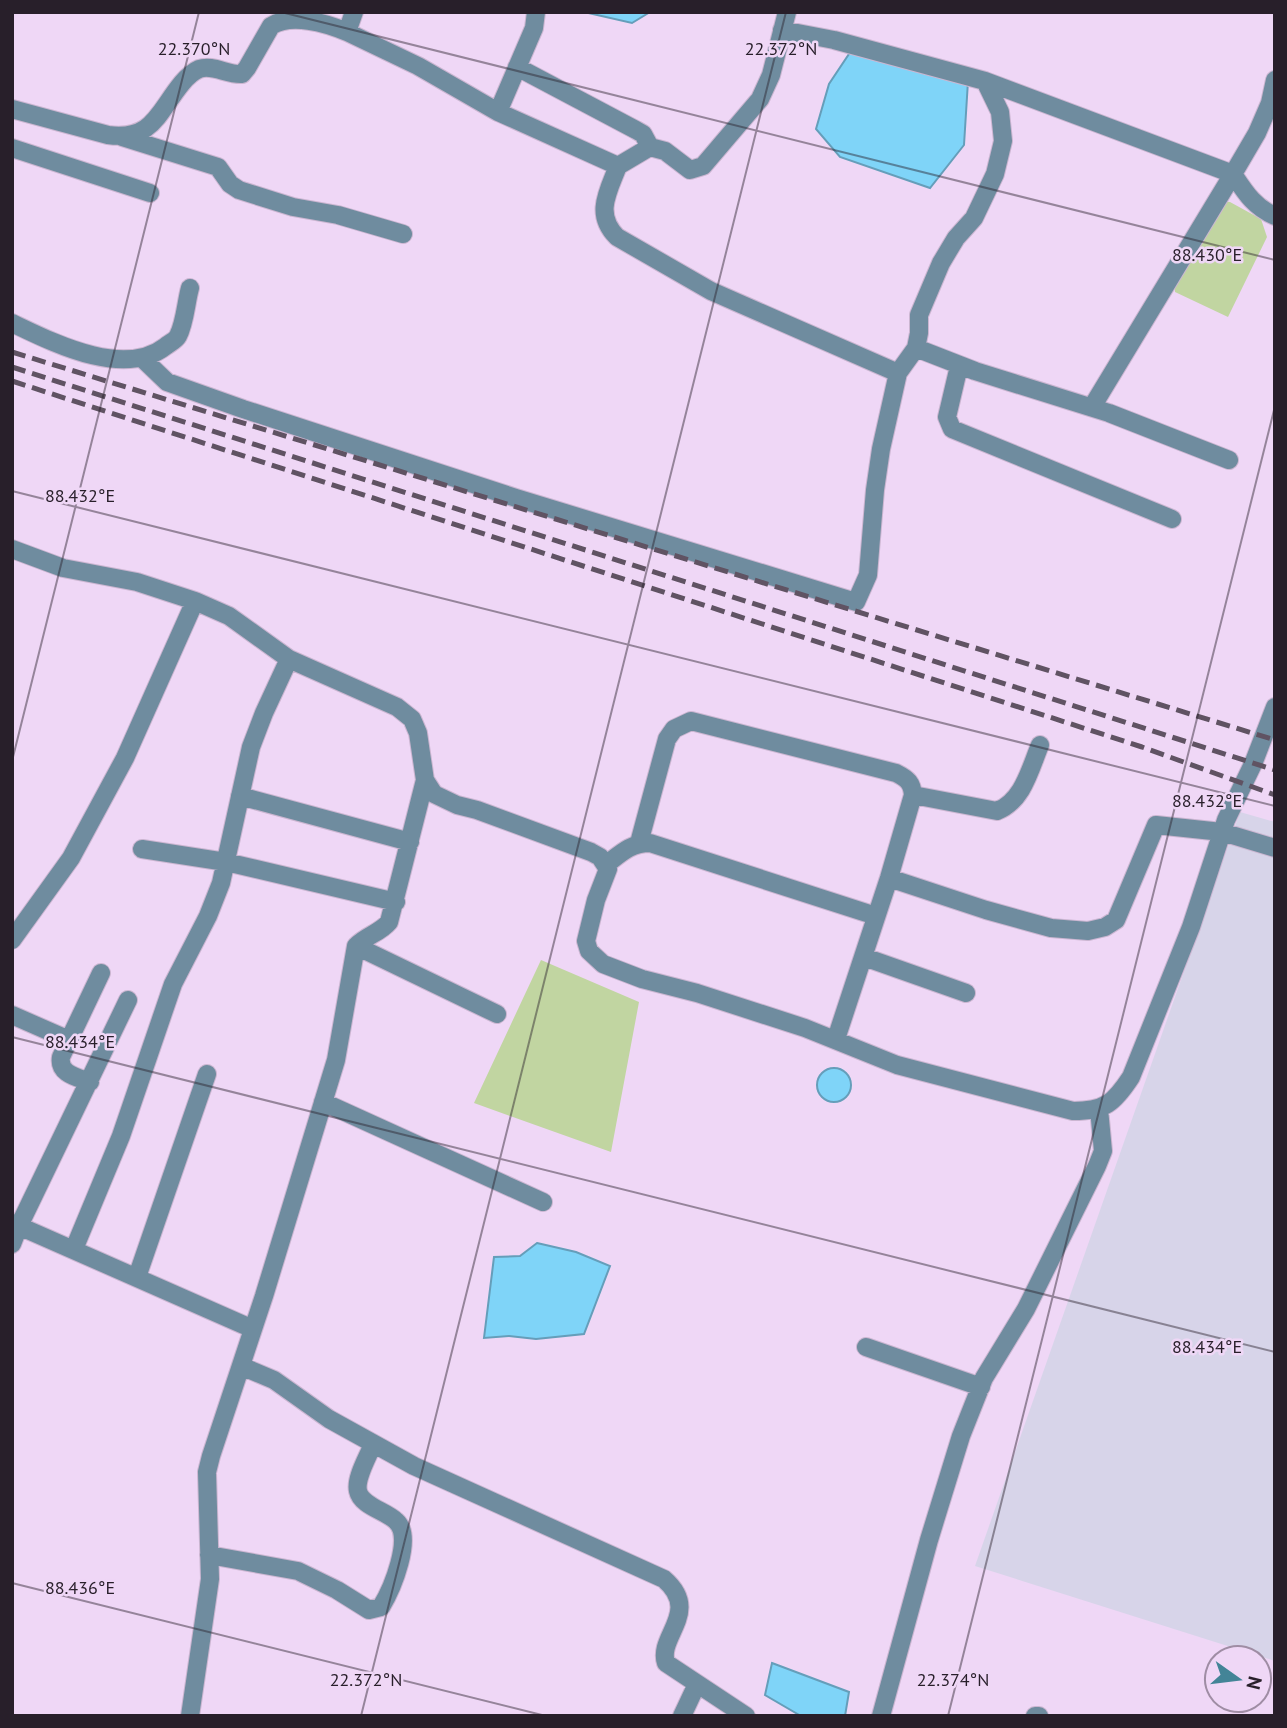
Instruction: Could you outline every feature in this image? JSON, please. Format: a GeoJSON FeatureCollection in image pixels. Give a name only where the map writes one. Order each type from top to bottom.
{"type":"FeatureCollection","features":[{"type":"Feature","properties":{"kind":"street"},"geometry":{"type":"LineString","coordinates":[[347,32],[354,12]]}},
{"type":"Feature","properties":{"kind":"street"},"geometry":{"type":"LineString","coordinates":[[498,112],[534,28],[536,12]]}},
{"type":"Feature","properties":{"kind":"street"},"geometry":{"type":"LineString","coordinates":[[787,12],[771,75],[760,99],[703,166],[690,170],[665,151],[650,147],[618,166],[608,193],[604,218],[608,228],[617,237],[711,291],[898,373]]}},
{"type":"Feature","properties":{"kind":"street"},"geometry":{"type":"LineString","coordinates":[[122,137],[146,130],[192,73],[201,68],[214,68],[242,74],[267,30],[277,22],[300,20],[336,27],[347,32],[418,66],[498,112],[618,166]]}},
{"type":"Feature","properties":{"kind":"street"},"geometry":{"type":"LineString","coordinates":[[782,30],[834,40],[985,81],[1233,174],[1250,200],[1261,210],[1275,216]]}},
{"type":"Feature","properties":{"kind":"street"},"geometry":{"type":"LineString","coordinates":[[517,68],[643,134],[650,147]]}},
{"type":"Feature","properties":{"kind":"street"},"geometry":{"type":"LineString","coordinates":[[1091,407],[1257,133],[1270,103],[1275,80]]}},
{"type":"Feature","properties":{"kind":"street"},"geometry":{"type":"LineString","coordinates":[[144,359],[167,382],[243,409],[516,498],[856,602],[868,575],[879,463],[898,373],[916,348],[919,315],[941,263],[956,238],[974,218],[995,174],[1003,141],[1000,112],[985,81]]}},
{"type":"Feature","properties":{"kind":"street"},"geometry":{"type":"LineString","coordinates":[[12,108],[122,137],[218,167],[230,184],[239,190],[293,207],[338,215],[403,234]]}},
{"type":"Feature","properties":{"kind":"street"},"geometry":{"type":"LineString","coordinates":[[12,148],[150,194]]}},
{"type":"Feature","properties":{"kind":"street"},"geometry":{"type":"LineString","coordinates":[[12,323],[80,352],[115,360],[144,359],[178,337],[190,288]]}},
{"type":"Feature","properties":{"kind":"street"},"geometry":{"type":"LineString","coordinates":[[916,348],[959,366],[1091,407],[1229,460]]}},
{"type":"Feature","properties":{"kind":"street"},"geometry":{"type":"LineString","coordinates":[[959,366],[947,417],[952,429],[1172,519]]}},
{"type":"Feature","properties":{"kind":"street"},"geometry":{"type":"LineString","coordinates":[[12,549],[64,568],[136,582],[195,601],[229,616],[289,659],[373,694],[397,707],[412,719],[418,733],[425,780],[396,902],[383,930],[366,936],[356,946],[336,1060],[206,1472],[210,1579],[190,1716]]}},
{"type":"Feature","properties":{"kind":"street"},"geometry":{"type":"LineString","coordinates":[[12,940],[71,858],[125,758],[195,601]]}},
{"type":"Feature","properties":{"kind":"street"},"geometry":{"type":"LineString","coordinates":[[74,1249],[121,1136],[173,984],[208,916],[226,862],[257,731],[289,659]]}},
{"type":"Feature","properties":{"kind":"street"},"geometry":{"type":"LineString","coordinates":[[425,780],[434,793],[457,805],[576,846],[600,857],[607,864],[608,869],[596,900],[586,941],[594,958],[603,964],[642,979],[697,993],[836,1039],[897,1065],[1056,1108],[1073,1111],[1099,1109],[1121,1092],[1131,1077],[1191,927],[1222,832],[1275,707]]}},
{"type":"Feature","properties":{"kind":"street"},"geometry":{"type":"LineString","coordinates":[[639,843],[667,739],[674,729],[691,721],[897,773],[907,778],[912,785],[913,795],[836,1039]]}},
{"type":"Feature","properties":{"kind":"street"},"geometry":{"type":"LineString","coordinates":[[913,795],[997,811],[1009,807],[1016,799],[1040,745]]}},
{"type":"Feature","properties":{"kind":"street"},"geometry":{"type":"LineString","coordinates":[[240,796],[410,842]]}},
{"type":"Feature","properties":{"kind":"street"},"geometry":{"type":"LineString","coordinates":[[889,877],[986,910],[1051,928],[1088,931],[1105,927],[1115,920],[1156,825],[1222,832],[1275,848]]}},
{"type":"Feature","properties":{"kind":"street"},"geometry":{"type":"LineString","coordinates":[[607,864],[629,847],[639,843],[661,846],[876,916]]}},
{"type":"Feature","properties":{"kind":"street"},"geometry":{"type":"LineString","coordinates":[[142,849],[226,862],[396,902]]}},
{"type":"Feature","properties":{"kind":"street"},"geometry":{"type":"LineString","coordinates":[[356,946],[498,1014]]}},
{"type":"Feature","properties":{"kind":"street"},"geometry":{"type":"LineString","coordinates":[[864,957],[965,993]]}},
{"type":"Feature","properties":{"kind":"street"},"geometry":{"type":"LineString","coordinates":[[90,1082],[71,1075],[60,1064],[101,973]]}},
{"type":"Feature","properties":{"kind":"street"},"geometry":{"type":"LineString","coordinates":[[12,1244],[15,1224],[90,1082],[128,1000]]}},
{"type":"Feature","properties":{"kind":"street"},"geometry":{"type":"LineString","coordinates":[[12,1015],[69,1040]]}},
{"type":"Feature","properties":{"kind":"street"},"geometry":{"type":"LineString","coordinates":[[137,1277],[207,1074]]}},
{"type":"Feature","properties":{"kind":"street"},"geometry":{"type":"LineString","coordinates":[[323,1102],[543,1202]]}},
{"type":"Feature","properties":{"kind":"street"},"geometry":{"type":"LineString","coordinates":[[881,1716],[929,1540],[961,1436],[981,1387],[1055,1253],[1097,1166],[1103,1151],[1099,1109]]}},
{"type":"Feature","properties":{"kind":"street"},"geometry":{"type":"LineString","coordinates":[[15,1224],[253,1329]]}},
{"type":"Feature","properties":{"kind":"street"},"geometry":{"type":"LineString","coordinates":[[866,1347],[981,1387]]}},
{"type":"Feature","properties":{"kind":"street"},"geometry":{"type":"LineString","coordinates":[[241,1366],[274,1380],[330,1419],[414,1466],[664,1579],[672,1586],[680,1606],[664,1660],[672,1669],[746,1716]]}},
{"type":"Feature","properties":{"kind":"street"},"geometry":{"type":"LineString","coordinates":[[209,1555],[299,1571],[369,1610],[381,1607],[387,1598],[405,1539],[402,1527],[395,1519],[361,1497],[358,1490],[358,1483],[373,1444]]}},
{"type":"Feature","properties":{"kind":"street"},"geometry":{"type":"LineString","coordinates":[[682,1716],[697,1684]]}},
{"type":"Feature","properties":{"kind":"shaded area"},"geometry":{"type":"Polygon","coordinates":[[[1240,812],[1275,822],[1275,1661],[1273,1644],[1221,1644],[975,1566],[1240,812]]]}},
{"type":"Feature","properties":{"kind":"green space"},"geometry":{"type":"Polygon","coordinates":[[[1212,200],[1230,202],[1261,219],[1267,237],[1228,317],[1175,292],[1173,274],[1212,200]]]}},
{"type":"Feature","properties":{"kind":"green space"},"geometry":{"type":"Polygon","coordinates":[[[541,960],[639,1002],[611,1152],[474,1103],[541,960]]]}},
{"type":"Feature","properties":{"kind":"water"},"geometry":{"type":"Polygon","coordinates":[[[584,12],[650,12],[632,23],[584,12]]]}},
{"type":"Feature","properties":{"kind":"water"},"geometry":{"type":"Polygon","coordinates":[[[855,45],[968,81],[964,145],[930,188],[840,157],[816,129],[829,84],[855,45]]]}},
{"type":"Feature","properties":{"kind":"water"},"geometry":{"type":"Polygon","coordinates":[[[834,1068],[846,1073],[851,1085],[846,1097],[834,1102],[822,1097],[817,1085],[822,1073],[834,1068]]]}},
{"type":"Feature","properties":{"kind":"water"},"geometry":{"type":"Polygon","coordinates":[[[537,1243],[576,1252],[610,1266],[584,1334],[536,1339],[509,1336],[484,1338],[494,1257],[520,1256],[537,1243]]]}},
{"type":"Feature","properties":{"kind":"water"},"geometry":{"type":"Polygon","coordinates":[[[772,1663],[849,1692],[845,1716],[801,1716],[765,1695],[772,1663]]]}},
{"type":"Feature","properties":{"kind":"railway"},"geometry":{"type":"LineString","coordinates":[[12,352],[1275,740]]}},
{"type":"Feature","properties":{"kind":"railway"},"geometry":{"type":"LineString","coordinates":[[12,367],[1275,770]]}},
{"type":"Feature","properties":{"kind":"railway"},"geometry":{"type":"LineString","coordinates":[[12,381],[1142,747],[1275,795]]}}]}
